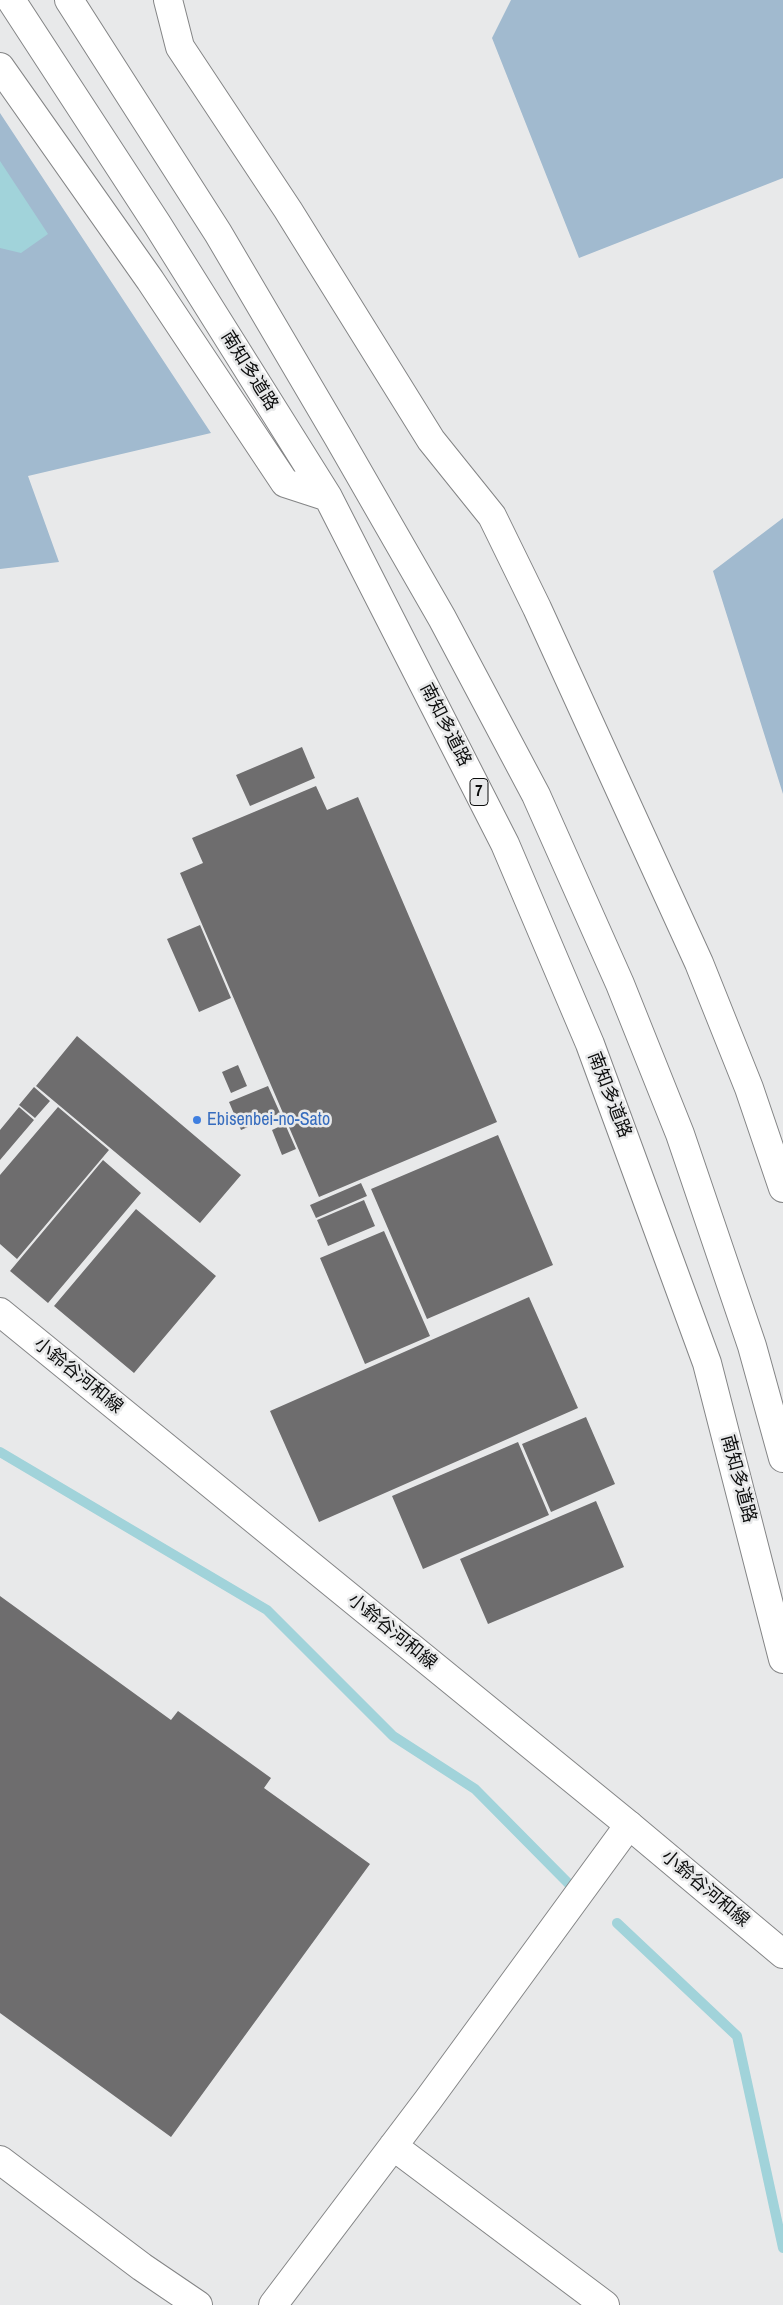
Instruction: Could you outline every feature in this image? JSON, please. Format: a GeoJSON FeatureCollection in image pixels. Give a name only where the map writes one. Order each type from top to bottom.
{"type":"FeatureCollection","features":[{"type":"Feature","properties":{"kind":"main road","name":"南知多道路"},"geometry":{"type":"LineString","coordinates":[[11,0],[157,224],[328,497],[505,844],[590,1044],[707,1362],[783,1659]]}},
{"type":"Feature","properties":{"kind":"main road"},"geometry":{"type":"LineString","coordinates":[[69,0],[218,233],[338,436],[442,618],[536,795],[620,984],[680,1134],[752,1346],[783,1458]]}},
{"type":"Feature","properties":{"kind":"main road"},"geometry":{"type":"LineString","coordinates":[[168,0],[180,47],[288,210],[431,440],[492,516],[537,608],[699,963],[749,1088],[783,1188]]}},
{"type":"Feature","properties":{"kind":"main road"},"geometry":{"type":"LineString","coordinates":[[0,67],[150,280],[285,483],[328,497]]}},
{"type":"Feature","properties":{"kind":"main road","name":"小鈴谷河和線"},"geometry":{"type":"LineString","coordinates":[[0,1312],[629,1825],[783,1954]]}},
{"type":"Feature","properties":{"kind":"main road"},"geometry":{"type":"LineString","coordinates":[[273,2305],[393,2146],[629,1825]]}},
{"type":"Feature","properties":{"kind":"main road"},"geometry":{"type":"LineString","coordinates":[[393,2146],[605,2305]]}},
{"type":"Feature","properties":{"kind":"main road"},"geometry":{"type":"LineString","coordinates":[[0,2160],[142,2267],[198,2305]]}},
{"type":"Feature","properties":{"kind":"shaded area"},"geometry":{"type":"Polygon","coordinates":[[[511,0],[783,0],[783,178],[579,258],[492,38],[511,0]]]}},
{"type":"Feature","properties":{"kind":"shaded area"},"geometry":{"type":"Polygon","coordinates":[[[0,113],[211,433],[28,476],[59,562],[0,569],[0,113]]]}},
{"type":"Feature","properties":{"kind":"shaded area"},"geometry":{"type":"Polygon","coordinates":[[[0,161],[48,234],[21,253],[0,248],[0,161]]]}},
{"type":"Feature","properties":{"kind":"shaded area"},"geometry":{"type":"Polygon","coordinates":[[[783,518],[783,794],[713,571],[783,518]]]}},
{"type":"Feature","properties":{"kind":"building"},"geometry":{"type":"Polygon","coordinates":[[[302,747],[315,778],[250,806],[236,775],[302,747]]]}},
{"type":"Feature","properties":{"kind":"building"},"geometry":{"type":"Polygon","coordinates":[[[316,786],[327,810],[358,797],[497,1122],[319,1197],[180,873],[203,863],[192,838],[316,786]]]}},
{"type":"Feature","properties":{"kind":"building"},"geometry":{"type":"Polygon","coordinates":[[[200,925],[231,998],[199,1012],[167,939],[200,925]]]}},
{"type":"Feature","properties":{"kind":"building"},"geometry":{"type":"Polygon","coordinates":[[[77,1036],[241,1175],[200,1223],[36,1086],[77,1036]]]}},
{"type":"Feature","properties":{"kind":"building"},"geometry":{"type":"Polygon","coordinates":[[[238,1065],[247,1086],[231,1093],[222,1072],[238,1065]]]}},
{"type":"Feature","properties":{"kind":"building"},"geometry":{"type":"Polygon","coordinates":[[[268,1086],[280,1113],[241,1130],[229,1102],[268,1086]]]}},
{"type":"Feature","properties":{"kind":"building"},"geometry":{"type":"Polygon","coordinates":[[[34,1087],[50,1101],[35,1118],[19,1105],[34,1087]]]}},
{"type":"Feature","properties":{"kind":"building"},"geometry":{"type":"Polygon","coordinates":[[[19,1107],[34,1120],[0,1160],[0,1130],[19,1107]]]}},
{"type":"Feature","properties":{"kind":"building"},"geometry":{"type":"Polygon","coordinates":[[[58,1107],[109,1150],[17,1259],[0,1244],[0,1175],[58,1107]]]}},
{"type":"Feature","properties":{"kind":"building"},"geometry":{"type":"Polygon","coordinates":[[[285,1124],[296,1149],[282,1155],[272,1130],[285,1124]]]}},
{"type":"Feature","properties":{"kind":"building"},"geometry":{"type":"Polygon","coordinates":[[[498,1135],[553,1265],[427,1319],[371,1189],[498,1135]]]}},
{"type":"Feature","properties":{"kind":"building"},"geometry":{"type":"Polygon","coordinates":[[[103,1160],[141,1193],[48,1303],[10,1271],[103,1160]]]}},
{"type":"Feature","properties":{"kind":"building"},"geometry":{"type":"Polygon","coordinates":[[[361,1183],[367,1196],[316,1218],[310,1205],[361,1183]]]}},
{"type":"Feature","properties":{"kind":"building"},"geometry":{"type":"Polygon","coordinates":[[[364,1200],[375,1226],[328,1246],[317,1220],[364,1200]]]}},
{"type":"Feature","properties":{"kind":"building"},"geometry":{"type":"Polygon","coordinates":[[[136,1209],[216,1276],[134,1373],[54,1306],[136,1209]]]}},
{"type":"Feature","properties":{"kind":"building"},"geometry":{"type":"Polygon","coordinates":[[[384,1231],[430,1336],[365,1364],[320,1258],[384,1231]]]}},
{"type":"Feature","properties":{"kind":"building"},"geometry":{"type":"Polygon","coordinates":[[[529,1297],[578,1408],[319,1522],[270,1411],[529,1297]]]}},
{"type":"Feature","properties":{"kind":"building"},"geometry":{"type":"Polygon","coordinates":[[[586,1417],[615,1484],[551,1512],[522,1444],[586,1417]]]}},
{"type":"Feature","properties":{"kind":"building"},"geometry":{"type":"Polygon","coordinates":[[[518,1442],[549,1515],[423,1569],[392,1496],[518,1442]]]}},
{"type":"Feature","properties":{"kind":"building"},"geometry":{"type":"Polygon","coordinates":[[[596,1501],[624,1567],[488,1624],[460,1559],[596,1501]]]}},
{"type":"Feature","properties":{"kind":"building"},"geometry":{"type":"Polygon","coordinates":[[[0,1596],[171,1720],[178,1711],[271,1778],[264,1788],[370,1864],[171,2137],[0,2013],[0,1596]]]}},
{"type":"Feature","properties":{"kind":"waterway"},"geometry":{"type":"LineString","coordinates":[[0,1452],[267,1610],[393,1736],[475,1789],[569,1884]]}},
{"type":"Feature","properties":{"kind":"waterway"},"geometry":{"type":"LineString","coordinates":[[617,1923],[737,2036],[783,2248]]}},
{"type":"Feature","properties":{"kind":"place","name":"Ebisenbei-no-Sato"},"geometry":{"type":"Point","coordinates":[197,1120]}}]}
